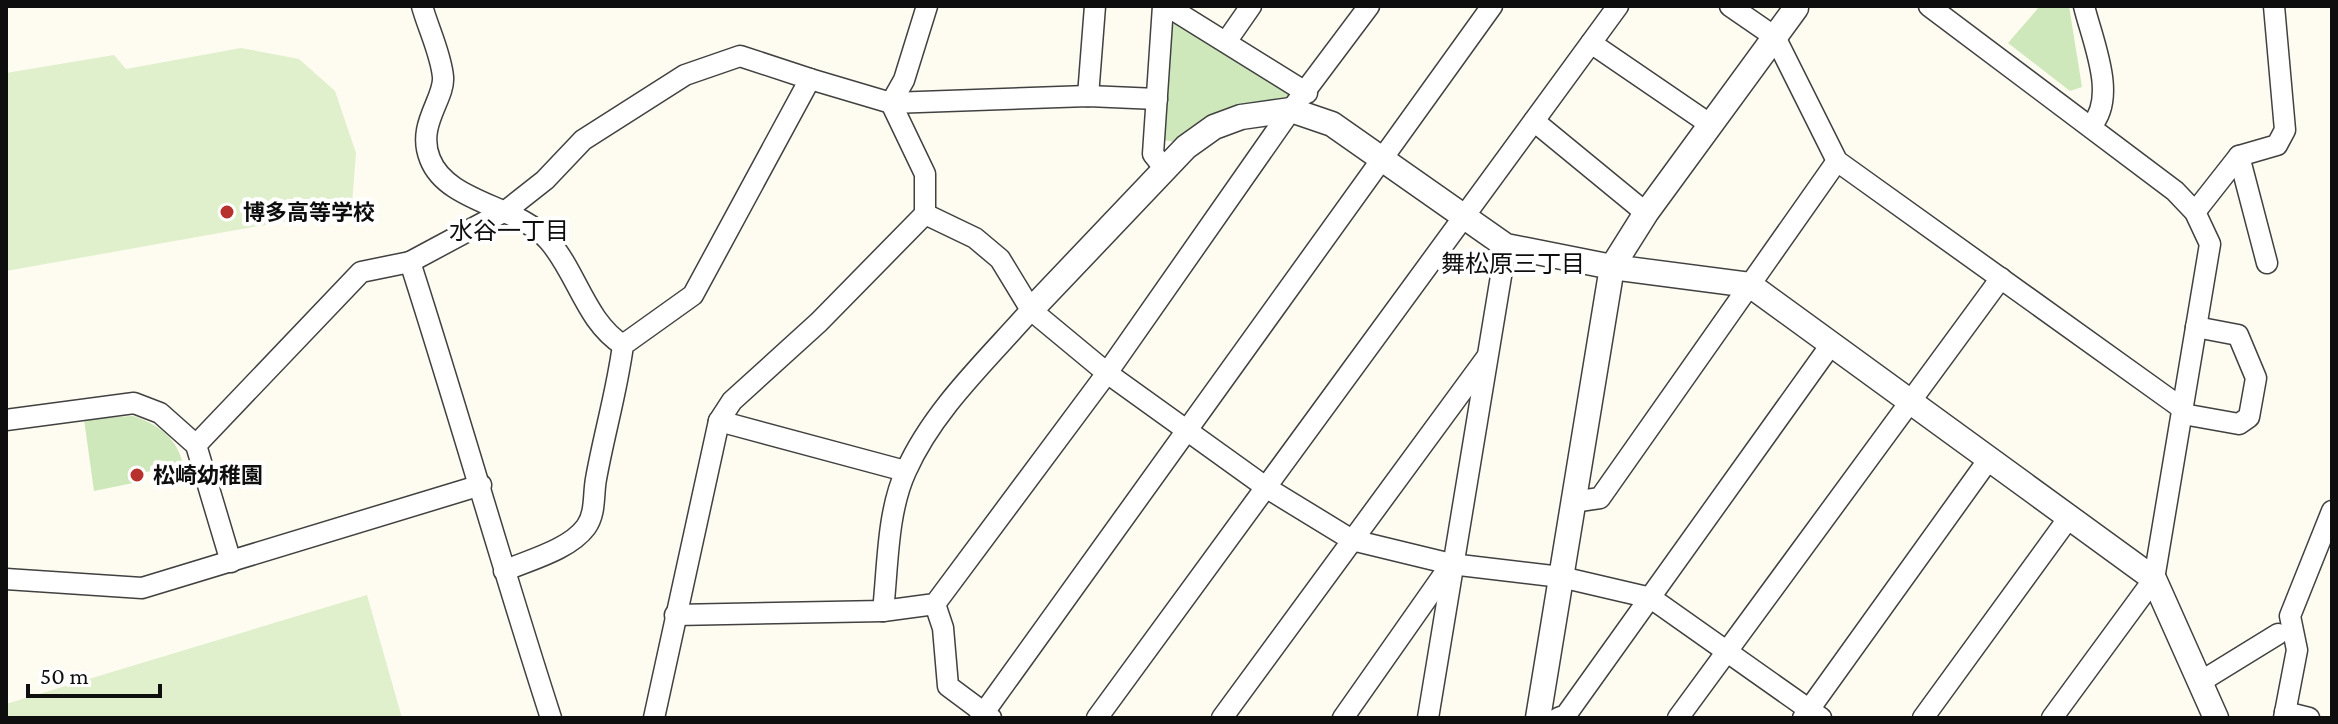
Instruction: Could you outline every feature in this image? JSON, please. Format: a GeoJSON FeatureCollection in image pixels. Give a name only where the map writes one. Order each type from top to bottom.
{"type":"FeatureCollection","features":[{"type":"Feature","properties":{"kind":"street"},"geometry":{"type":"LineString","coordinates":[[422,6],[444,79],[426,137],[429,159],[442,178],[465,194],[507,210],[548,240],[607,335],[623,345]]}},
{"type":"Feature","properties":{"kind":"street"},"geometry":{"type":"LineString","coordinates":[[891,103],[904,80],[927,6]]}},
{"type":"Feature","properties":{"kind":"street"},"geometry":{"type":"LineString","coordinates":[[1088,96],[1095,6]]}},
{"type":"Feature","properties":{"kind":"street"},"geometry":{"type":"LineString","coordinates":[[1165,169],[1153,154],[1165,6],[1226,42],[1299,102],[1506,246],[1612,267],[1750,285],[2154,579],[2216,718]]}},
{"type":"Feature","properties":{"kind":"street"},"geometry":{"type":"LineString","coordinates":[[1226,42],[1251,6]]}},
{"type":"Feature","properties":{"kind":"street"},"geometry":{"type":"LineString","coordinates":[[675,615],[883,611],[935,604],[1107,373],[1369,6]]}},
{"type":"Feature","properties":{"kind":"street"},"geometry":{"type":"LineString","coordinates":[[935,604],[943,628],[946,681],[985,716],[1492,6]]}},
{"type":"Feature","properties":{"kind":"street"},"geometry":{"type":"LineString","coordinates":[[1097,718],[1618,6]]}},
{"type":"Feature","properties":{"kind":"street"},"geometry":{"type":"LineString","coordinates":[[1730,6],[1775,37],[1837,161],[2183,412],[2239,424],[2249,417],[2256,378],[2238,335],[2196,327]]}},
{"type":"Feature","properties":{"kind":"street"},"geometry":{"type":"LineString","coordinates":[[1929,6],[2175,191],[2195,212],[2210,244],[2154,579],[2052,718]]}},
{"type":"Feature","properties":{"kind":"street"},"geometry":{"type":"LineString","coordinates":[[2084,6],[2102,81],[2099,117],[2091,126]]}},
{"type":"Feature","properties":{"kind":"street"},"geometry":{"type":"LineString","coordinates":[[2195,212],[2239,156],[2277,145],[2285,130],[2274,6]]}},
{"type":"Feature","properties":{"kind":"street"},"geometry":{"type":"LineString","coordinates":[[1538,718],[1612,267],[1646,213],[1797,7]]}},
{"type":"Feature","properties":{"kind":"street"},"geometry":{"type":"LineString","coordinates":[[1591,43],[1711,125]]}},
{"type":"Feature","properties":{"kind":"street"},"geometry":{"type":"LineString","coordinates":[[196,445],[361,272],[410,262],[507,210],[545,180],[583,140],[685,75],[740,56],[891,103],[1088,96],[1157,99]]}},
{"type":"Feature","properties":{"kind":"street"},"geometry":{"type":"LineString","coordinates":[[504,571],[560,547],[586,528],[594,509],[596,480],[618,390],[623,345],[693,295],[810,79]]}},
{"type":"Feature","properties":{"kind":"street"},"geometry":{"type":"LineString","coordinates":[[883,611],[896,507],[905,471],[939,416],[1031,310],[1186,147],[1214,127],[1299,102]]}},
{"type":"Feature","properties":{"kind":"street"},"geometry":{"type":"LineString","coordinates":[[654,718],[719,421],[732,401],[819,322],[925,214],[925,174],[891,103]]}},
{"type":"Feature","properties":{"kind":"street"},"geometry":{"type":"LineString","coordinates":[[1534,121],[1646,213]]}},
{"type":"Feature","properties":{"kind":"street"},"geometry":{"type":"LineString","coordinates":[[2239,156],[2267,263]]}},
{"type":"Feature","properties":{"kind":"street"},"geometry":{"type":"LineString","coordinates":[[1573,502],[1600,498],[1837,161]]}},
{"type":"Feature","properties":{"kind":"street"},"geometry":{"type":"LineString","coordinates":[[925,214],[975,238],[1000,259],[1031,310],[1107,373],[1267,488],[1352,540],[1451,564],[1561,577],[1651,598],[1811,715],[1989,459]]}},
{"type":"Feature","properties":{"kind":"street"},"geometry":{"type":"LineString","coordinates":[[1428,718],[1451,564],[1506,246]]}},
{"type":"Feature","properties":{"kind":"street"},"geometry":{"type":"LineString","coordinates":[[410,262],[551,718]]}},
{"type":"Feature","properties":{"kind":"street"},"geometry":{"type":"LineString","coordinates":[[1678,718],[2001,278]]}},
{"type":"Feature","properties":{"kind":"street"},"geometry":{"type":"LineString","coordinates":[[1558,718],[1566,715],[1830,346]]}},
{"type":"Feature","properties":{"kind":"street"},"geometry":{"type":"LineString","coordinates":[[1222,718],[1489,354]]}},
{"type":"Feature","properties":{"kind":"street"},"geometry":{"type":"LineString","coordinates":[[6,420],[134,403],[160,413],[196,445],[231,562]]}},
{"type":"Feature","properties":{"kind":"street"},"geometry":{"type":"LineString","coordinates":[[719,421],[905,471]]}},
{"type":"Feature","properties":{"kind":"street"},"geometry":{"type":"LineString","coordinates":[[6,579],[142,588],[481,485]]}},
{"type":"Feature","properties":{"kind":"street"},"geometry":{"type":"LineString","coordinates":[[2309,718],[2285,715],[2297,650],[2290,616],[2332,511]]}},
{"type":"Feature","properties":{"kind":"street"},"geometry":{"type":"LineString","coordinates":[[1923,718],[2070,516]]}},
{"type":"Feature","properties":{"kind":"street"},"geometry":{"type":"LineString","coordinates":[[1343,718],[1451,564]]}},
{"type":"Feature","properties":{"kind":"street"},"geometry":{"type":"LineString","coordinates":[[2200,682],[2278,634]]}},
{"type":"Feature","properties":{"kind":"green space"},"geometry":{"type":"Polygon","coordinates":[[[2040,6],[2069,6],[2082,87],[2070,91],[2008,43],[2040,6]]]}},
{"type":"Feature","properties":{"kind":"green space"},"geometry":{"type":"Polygon","coordinates":[[[1181,21],[1289,90],[1290,97],[1237,108],[1180,143],[1164,140],[1161,122],[1172,25],[1181,21]]]}},
{"type":"Feature","properties":{"kind":"green space"},"geometry":{"type":"Polygon","coordinates":[[[241,48],[299,59],[335,91],[356,153],[352,204],[338,212],[6,271],[6,73],[114,55],[126,69],[241,48]]]}},
{"type":"Feature","properties":{"kind":"green space"},"geometry":{"type":"Polygon","coordinates":[[[133,416],[165,433],[176,447],[183,464],[142,473],[143,481],[94,491],[84,419],[133,416]]]}},
{"type":"Feature","properties":{"kind":"green space"},"geometry":{"type":"Polygon","coordinates":[[[367,595],[402,718],[6,718],[6,704],[367,595]]]}},
{"type":"Feature","properties":{"kind":"place","name":"博多高等学校"},"geometry":{"type":"Point","coordinates":[227,212]}},
{"type":"Feature","properties":{"kind":"place","name":"松崎幼稚園"},"geometry":{"type":"Point","coordinates":[137,475]}},
{"type":"Feature","properties":{"kind":"district","name":"水谷一丁目"},"geometry":{"type":"Point","coordinates":[509,230]}},
{"type":"Feature","properties":{"kind":"district","name":"舞松原三丁目"},"geometry":{"type":"Point","coordinates":[1513,263]}}]}
